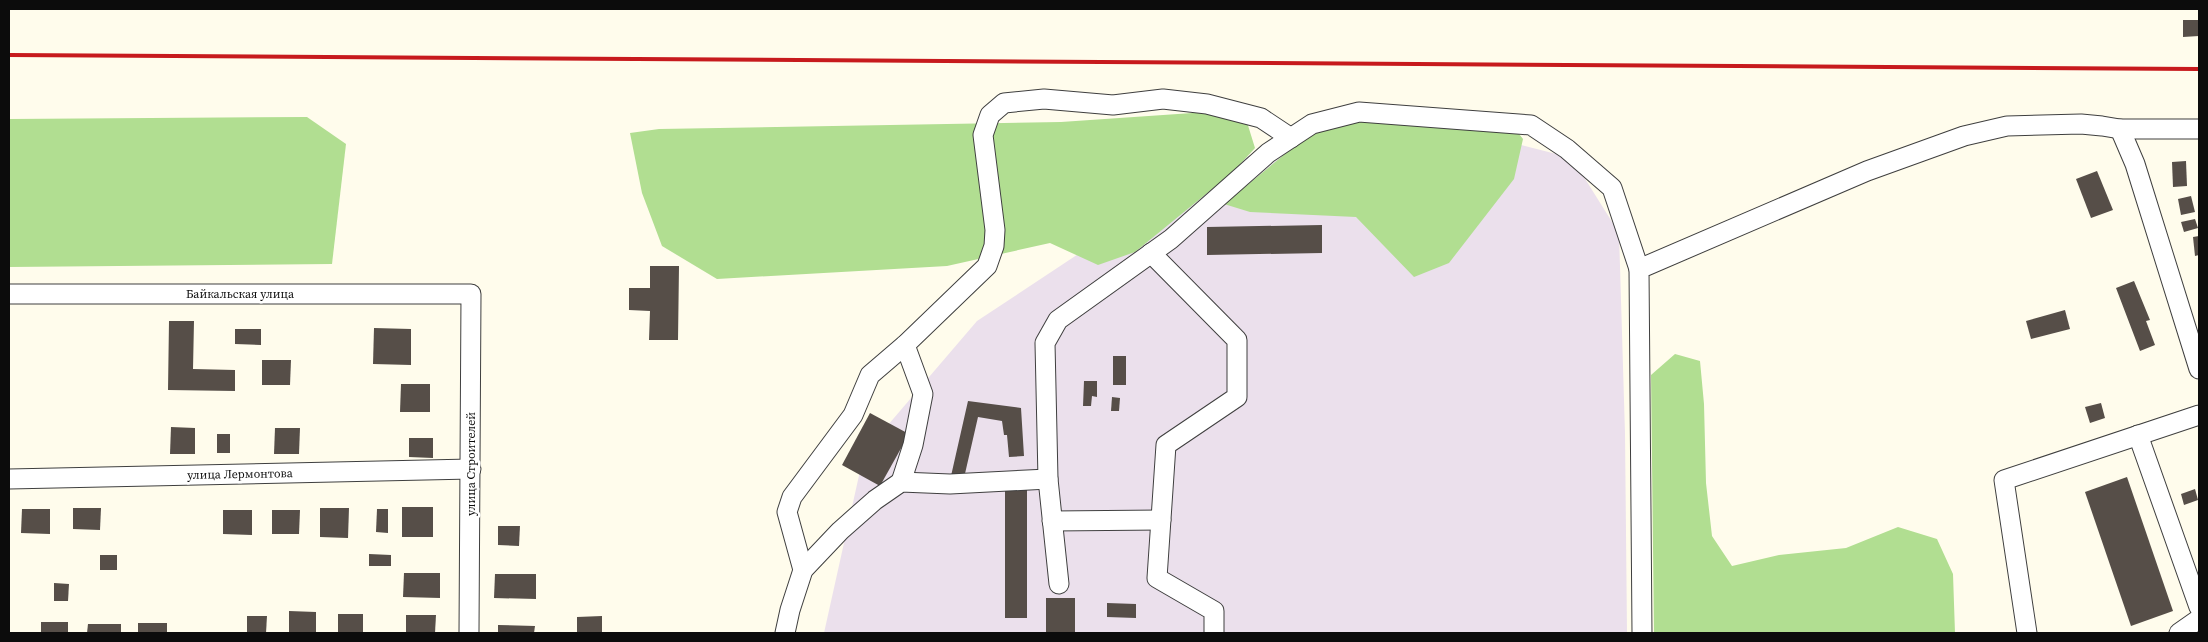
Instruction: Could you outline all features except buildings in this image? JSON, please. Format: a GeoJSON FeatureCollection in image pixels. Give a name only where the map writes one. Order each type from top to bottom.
{"type":"FeatureCollection","features":[{"type":"Feature","properties":{"kind":"street"},"geometry":{"type":"LineString","coordinates":[[803,570],[787,512],[792,497],[853,415],[870,375],[905,345],[987,266],[994,246],[995,230],[983,135],[990,114],[1004,103],[1044,100],[1113,105],[1163,99],[1206,104],[1260,118],[1291,138]]}},
{"type":"Feature","properties":{"kind":"street"},"geometry":{"type":"LineString","coordinates":[[1059,584],[1048,479],[1045,344],[1058,320],[1171,239],[1268,154],[1312,124],[1359,112],[1531,125],[1567,149],[1612,188],[1639,269],[1642,633]]}},
{"type":"Feature","properties":{"kind":"street"},"geometry":{"type":"LineString","coordinates":[[1639,269],[1867,170],[1964,136],[2007,126],[2081,124],[2120,129],[2199,129]]}},
{"type":"Feature","properties":{"kind":"street"},"geometry":{"type":"LineString","coordinates":[[2120,129],[2135,164],[2199,369]]}},
{"type":"Feature","properties":{"kind":"street"},"geometry":{"type":"LineString","coordinates":[[1151,253],[1237,340],[1237,397],[1166,445],[1157,578],[1214,611],[1214,633]]}},
{"type":"Feature","properties":{"kind":"street","name":"Байкальская улица"},"geometry":{"type":"LineString","coordinates":[[9,294],[471,294]]}},
{"type":"Feature","properties":{"kind":"street","name":"улица Строителей"},"geometry":{"type":"LineString","coordinates":[[469,633],[471,294]]}},
{"type":"Feature","properties":{"kind":"street"},"geometry":{"type":"LineString","coordinates":[[901,482],[913,445],[923,394],[905,345]]}},
{"type":"Feature","properties":{"kind":"street"},"geometry":{"type":"LineString","coordinates":[[2027,633],[2004,480],[2199,415]]}},
{"type":"Feature","properties":{"kind":"street"},"geometry":{"type":"LineString","coordinates":[[2138,435],[2199,608]]}},
{"type":"Feature","properties":{"kind":"street","name":"улица Лермонтова"},"geometry":{"type":"LineString","coordinates":[[9,479],[471,469]]}},
{"type":"Feature","properties":{"kind":"street"},"geometry":{"type":"LineString","coordinates":[[786,633],[790,610],[803,570],[840,531],[875,500],[901,482],[950,484],[1048,479]]}},
{"type":"Feature","properties":{"kind":"street"},"geometry":{"type":"LineString","coordinates":[[1052,521],[1161,520]]}},
{"type":"Feature","properties":{"kind":"street"},"geometry":{"type":"LineString","coordinates":[[2179,633],[2199,619]]}},
{"type":"Feature","properties":{"kind":"shaded area"},"geometry":{"type":"Polygon","coordinates":[[[1459,129],[1572,158],[1619,233],[1625,434],[1627,633],[824,633],[864,453],[977,321],[1172,192],[1289,137],[1459,129]]]}},
{"type":"Feature","properties":{"kind":"green space"},"geometry":{"type":"Polygon","coordinates":[[[1207,112],[1246,119],[1255,148],[1233,172],[1135,252],[1098,265],[1050,243],[947,266],[717,279],[662,246],[642,193],[630,133],[659,129],[1061,122],[1207,112]]]}},
{"type":"Feature","properties":{"kind":"green space"},"geometry":{"type":"Polygon","coordinates":[[[1505,116],[1523,139],[1514,179],[1449,263],[1414,277],[1356,217],[1250,212],[1224,204],[1329,118],[1505,116]]]}},
{"type":"Feature","properties":{"kind":"green space"},"geometry":{"type":"Polygon","coordinates":[[[307,117],[346,144],[332,264],[9,267],[9,119],[307,117]]]}},
{"type":"Feature","properties":{"kind":"green space"},"geometry":{"type":"Polygon","coordinates":[[[1675,354],[1700,361],[1704,404],[1706,483],[1712,536],[1732,566],[1779,555],[1846,548],[1898,527],[1937,539],[1953,574],[1955,633],[1654,633],[1651,375],[1675,354]]]}},
{"type":"Feature","properties":{"kind":"railway"},"geometry":{"type":"LineString","coordinates":[[9,55],[2199,69]]}}]}
